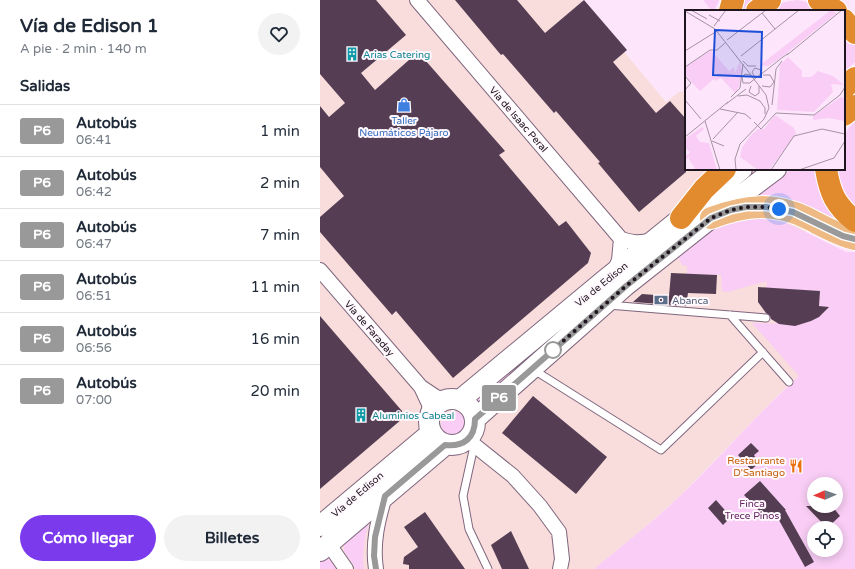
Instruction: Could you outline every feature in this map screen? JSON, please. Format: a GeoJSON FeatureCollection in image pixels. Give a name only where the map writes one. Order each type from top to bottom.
{"type":"FeatureCollection","features":[{"type":"Feature","properties":{"kind":"highway"},"geometry":{"type":"LineString","coordinates":[[730,10],[733,0]]}},
{"type":"Feature","properties":{"kind":"highway"},"geometry":{"type":"LineString","coordinates":[[758,10],[770,0]]}},
{"type":"Feature","properties":{"kind":"highway"},"geometry":{"type":"LineString","coordinates":[[819,0],[834,10]]}},
{"type":"Feature","properties":{"kind":"highway"},"geometry":{"type":"LineString","coordinates":[[827,0],[835,10]]}},
{"type":"Feature","properties":{"kind":"highway"},"geometry":{"type":"LineString","coordinates":[[846,0],[855,11]]}},
{"type":"Feature","properties":{"kind":"highway"},"geometry":{"type":"LineString","coordinates":[[845,21],[855,33]]}},
{"type":"Feature","properties":{"kind":"highway"},"geometry":{"type":"LineString","coordinates":[[845,87],[855,78]]}},
{"type":"Feature","properties":{"kind":"highway"},"geometry":{"type":"LineString","coordinates":[[845,114],[855,106]]}},
{"type":"Feature","properties":{"kind":"highway"},"geometry":{"type":"LineString","coordinates":[[681,218],[704,190],[724,170]]}},
{"type":"Feature","properties":{"kind":"highway"},"geometry":{"type":"LineString","coordinates":[[826,170],[829,188],[834,199],[847,214],[855,220]]}},
{"type":"Feature","properties":{"kind":"main road","name":"Vía de Edison"},"geometry":{"type":"LineString","coordinates":[[453,400],[658,238],[741,170]]}},
{"type":"Feature","properties":{"kind":"main road","name":"Vía de Edison"},"geometry":{"type":"LineString","coordinates":[[475,419],[626,286],[711,218],[775,170]]}},
{"type":"Feature","properties":{"kind":"main road"},"geometry":{"type":"LineString","coordinates":[[711,218],[731,210],[746,207],[766,207],[793,212],[843,236],[855,239]]}},
{"type":"Feature","properties":{"kind":"main road"},"geometry":{"type":"LineString","coordinates":[[453,400],[470,407],[475,419],[471,443],[453,446],[438,439],[429,426],[428,419],[430,412],[440,402],[453,400]]}},
{"type":"Feature","properties":{"kind":"main road","name":"Vía de Edison"},"geometry":{"type":"LineString","coordinates":[[323,540],[415,445],[438,439]]}},
{"type":"Feature","properties":{"kind":"main road","name":"Vía de Edison"},"geometry":{"type":"LineString","coordinates":[[323,540],[385,496],[438,439]]}},
{"type":"Feature","properties":{"kind":"street","name":"Vía de Isaac Peral"},"geometry":{"type":"LineString","coordinates":[[417,0],[621,239]]}},
{"type":"Feature","properties":{"kind":"street"},"geometry":{"type":"LineString","coordinates":[[614,272],[619,260],[621,239],[638,243],[658,238]]}},
{"type":"Feature","properties":{"kind":"street","name":"Vía de Faraday"},"geometry":{"type":"LineString","coordinates":[[320,270],[421,387],[436,397],[453,400]]}},
{"type":"Feature","properties":{"kind":"street","name":"Vía de Faraday"},"geometry":{"type":"LineString","coordinates":[[421,387],[429,404],[430,412]]}},
{"type":"Feature","properties":{"kind":"street"},"geometry":{"type":"LineString","coordinates":[[471,443],[513,476],[540,506],[559,532],[562,559],[560,569]]}},
{"type":"Feature","properties":{"kind":"street"},"geometry":{"type":"LineString","coordinates":[[376,569],[374,556],[375,537],[385,496]]}},
{"type":"Feature","properties":{"kind":"street"},"geometry":{"type":"LineString","coordinates":[[323,540],[346,569]]}},
{"type":"Feature","properties":{"kind":"lane"},"geometry":{"type":"LineString","coordinates":[[605,305],[766,318]]}},
{"type":"Feature","properties":{"kind":"lane"},"geometry":{"type":"LineString","coordinates":[[730,315],[789,382]]}},
{"type":"Feature","properties":{"kind":"lane"},"geometry":{"type":"LineString","coordinates":[[532,369],[661,450],[763,352]]}},
{"type":"Feature","properties":{"kind":"lane"},"geometry":{"type":"LineString","coordinates":[[471,443],[463,496],[469,529],[488,569]]}},
{"type":"Feature","properties":{"kind":"shaded area"},"geometry":{"type":"Polygon","coordinates":[[[320,0],[581,0],[666,102],[679,92],[685,91],[685,170],[757,170],[855,293],[799,376],[778,395],[680,496],[643,529],[594,569],[320,569],[320,0]]]}},
{"type":"Feature","properties":{"kind":"green space"},"geometry":{"type":"Polygon","coordinates":[[[703,0],[719,0],[714,10],[711,10],[703,0]]]}},
{"type":"Feature","properties":{"kind":"green space"},"geometry":{"type":"Polygon","coordinates":[[[742,0],[759,0],[751,10],[739,10],[742,0]]]}},
{"type":"Feature","properties":{"kind":"green space"},"geometry":{"type":"Polygon","coordinates":[[[797,0],[814,4],[823,10],[767,10],[785,2],[797,0]]]}},
{"type":"Feature","properties":{"kind":"green space"},"geometry":{"type":"Polygon","coordinates":[[[845,32],[855,43],[855,62],[845,71],[845,32]]]}},
{"type":"Feature","properties":{"kind":"green space"},"geometry":{"type":"Polygon","coordinates":[[[855,120],[855,207],[844,195],[837,170],[845,170],[845,135],[855,120]]]}},
{"type":"Feature","properties":{"kind":"green space"},"geometry":{"type":"Polygon","coordinates":[[[791,170],[818,170],[850,225],[746,203],[791,170]]]}},
{"type":"Feature","properties":{"kind":"green space","name":"Finca Trece Pinos"},"geometry":{"type":"Polygon","coordinates":[[[758,218],[783,221],[846,252],[855,252],[855,569],[594,569],[670,506],[768,405],[799,376],[752,323],[785,324],[811,321],[819,317],[828,307],[819,306],[820,291],[766,288],[767,281],[728,292],[722,291],[721,275],[687,274],[687,266],[682,265],[677,255],[709,230],[739,219],[758,218]]]}},
{"type":"Feature","properties":{"kind":"green space"},"geometry":{"type":"Polygon","coordinates":[[[605,289],[608,293],[478,404],[473,399],[605,289]]]}},
{"type":"Feature","properties":{"kind":"green space"},"geometry":{"type":"Polygon","coordinates":[[[453,411],[461,415],[465,423],[461,431],[453,435],[445,431],[441,423],[445,415],[453,411]]]}},
{"type":"Feature","properties":{"kind":"green space"},"geometry":{"type":"Polygon","coordinates":[[[364,522],[368,525],[365,536],[363,558],[364,569],[356,569],[344,551],[344,543],[364,522]]]}},
{"type":"Feature","properties":{"kind":"green space"},"geometry":{"type":"Polygon","coordinates":[[[326,558],[330,560],[336,569],[320,569],[320,560],[326,558]]]}},
{"type":"Feature","properties":{"kind":"building"},"geometry":{"type":"Polygon","coordinates":[[[320,0],[376,0],[406,35],[361,73],[375,90],[418,52],[505,151],[499,155],[559,226],[566,221],[591,253],[588,263],[453,378],[396,311],[392,315],[320,232],[320,217],[344,196],[320,167],[320,106],[329,117],[345,103],[320,74],[320,0]]]}},
{"type":"Feature","properties":{"kind":"building"},"geometry":{"type":"Polygon","coordinates":[[[455,0],[517,0],[545,33],[584,0],[627,50],[613,62],[656,113],[670,101],[685,118],[686,172],[639,212],[598,163],[600,162],[556,111],[554,113],[503,54],[501,55],[455,0]]]}},
{"type":"Feature","properties":{"kind":"building"},"geometry":{"type":"Polygon","coordinates":[[[671,273],[717,275],[716,294],[688,293],[686,306],[633,302],[642,294],[669,296],[671,273]]]}},
{"type":"Feature","properties":{"kind":"building"},"geometry":{"type":"Polygon","coordinates":[[[758,287],[820,291],[819,306],[829,307],[819,317],[811,321],[795,326],[779,324],[771,319],[758,302],[758,287]]]}},
{"type":"Feature","properties":{"kind":"building","name":"Aluminios Cabeal"},"geometry":{"type":"Polygon","coordinates":[[[320,316],[402,411],[402,419],[320,489],[320,316]]]}},
{"type":"Feature","properties":{"kind":"building"},"geometry":{"type":"Polygon","coordinates":[[[533,396],[607,457],[576,494],[502,433],[533,396]]]}},
{"type":"Feature","properties":{"kind":"building"},"geometry":{"type":"Polygon","coordinates":[[[751,443],[759,451],[754,455],[759,463],[751,470],[738,455],[751,443]]]}},
{"type":"Feature","properties":{"kind":"building"},"geometry":{"type":"Polygon","coordinates":[[[760,481],[786,510],[807,549],[807,557],[811,557],[814,562],[805,567],[775,513],[763,515],[744,495],[760,481]]]}},
{"type":"Feature","properties":{"kind":"building"},"geometry":{"type":"Polygon","coordinates":[[[716,500],[731,517],[723,525],[708,508],[716,500]]]}},
{"type":"Feature","properties":{"kind":"building"},"geometry":{"type":"Polygon","coordinates":[[[425,512],[465,569],[409,569],[409,565],[403,564],[404,557],[418,547],[404,527],[425,512]]]}},
{"type":"Feature","properties":{"kind":"building"},"geometry":{"type":"Polygon","coordinates":[[[813,513],[838,513],[840,516],[835,521],[820,521],[813,513]]]}},
{"type":"Feature","properties":{"kind":"building"},"geometry":{"type":"Polygon","coordinates":[[[511,531],[529,569],[502,569],[491,545],[511,531]]]}},
{"type":"Feature","properties":{"kind":"bus line","name":"P6"},"geometry":{"type":"LineString","coordinates":[[376,569],[374,556],[375,537],[385,496],[445,445],[453,446],[468,440],[475,426],[475,419],[626,286],[711,218],[731,210],[746,207],[766,207],[793,212],[843,236],[855,239]]}},
{"type":"Feature","properties":{"kind":"place","name":"Arias Catering"},"geometry":{"type":"Point","coordinates":[352,54]}},
{"type":"Feature","properties":{"kind":"place","name":"Taller Neumáticos Pájaro"},"geometry":{"type":"Point","coordinates":[404,105]}},
{"type":"Feature","properties":{"kind":"place","name":"Abanca"},"geometry":{"type":"Point","coordinates":[661,300]}},
{"type":"Feature","properties":{"kind":"place","name":"Aluminios Cabeal"},"geometry":{"type":"Point","coordinates":[361,415]}},
{"type":"Feature","properties":{"kind":"place","name":"Restaurante D'Santiago"},"geometry":{"type":"Point","coordinates":[796,466]}},
{"type":"Feature","properties":{"kind":"route"},"geometry":{"type":"LineString","coordinates":[[553,350],[626,286],[711,218],[731,210],[746,207],[766,207],[779,209]]}}]}
